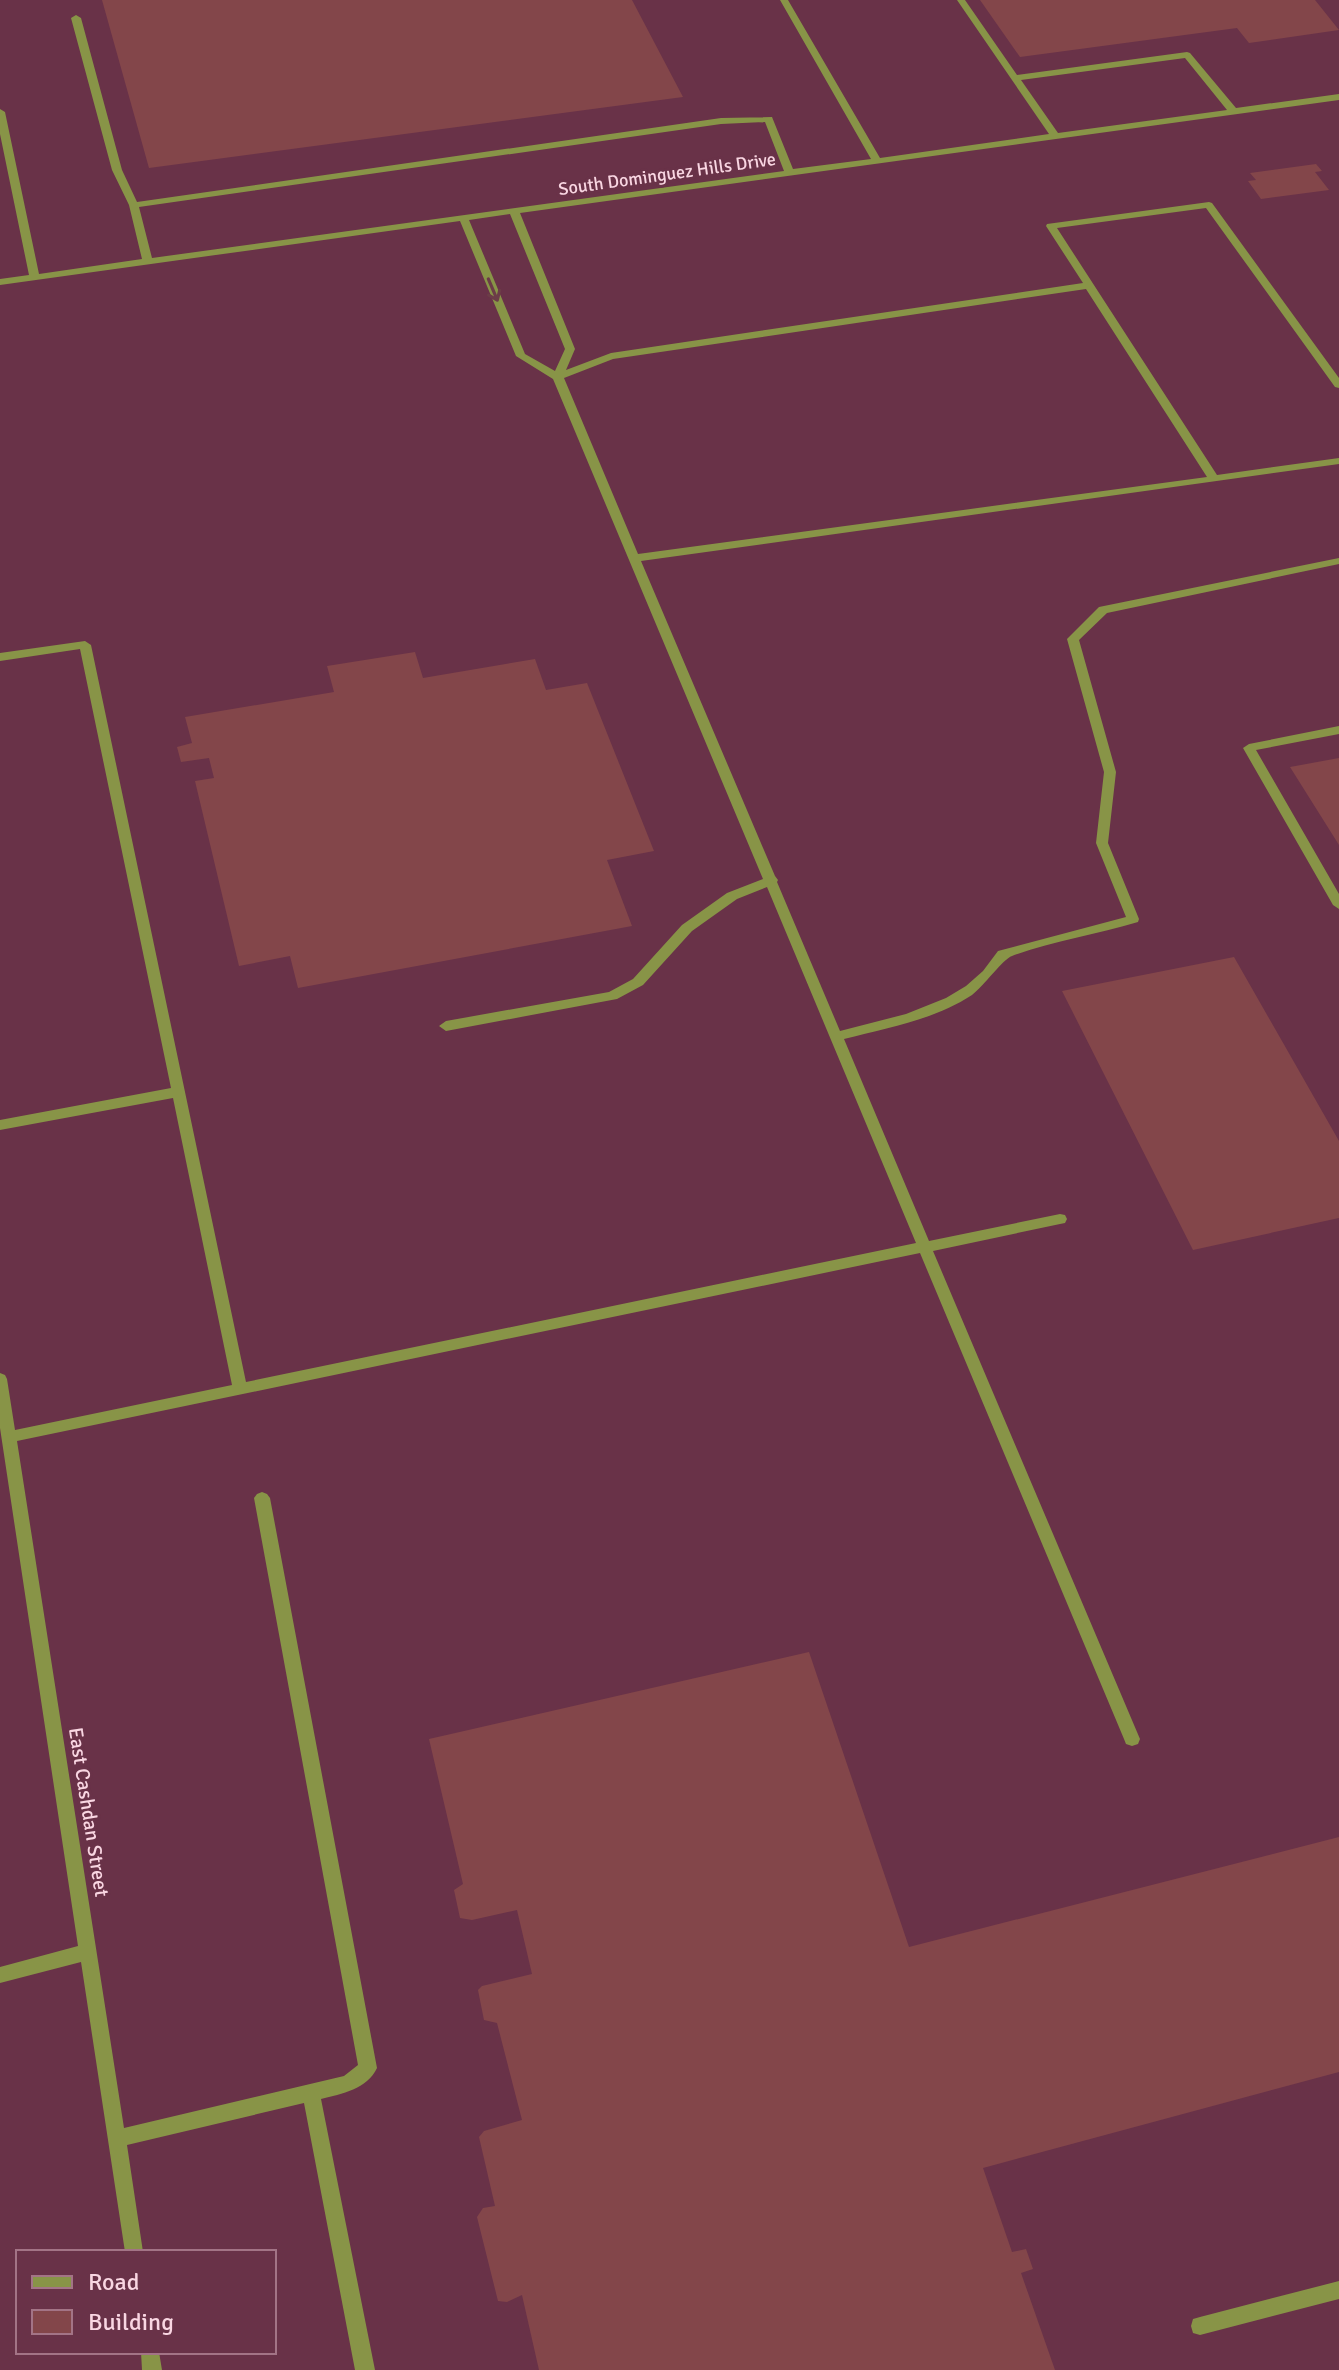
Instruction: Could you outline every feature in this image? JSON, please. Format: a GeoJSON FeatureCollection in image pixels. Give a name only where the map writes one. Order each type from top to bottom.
{"type":"FeatureCollection","features":[{"type":"Feature","properties":{"kind":"street"},"geometry":{"type":"LineString","coordinates":[[784,0],[877,161]]}},
{"type":"Feature","properties":{"kind":"street"},"geometry":{"type":"LineString","coordinates":[[961,0],[1055,136]]}},
{"type":"Feature","properties":{"kind":"street"},"geometry":{"type":"LineString","coordinates":[[76,18],[117,170],[134,205],[148,262]]}},
{"type":"Feature","properties":{"kind":"street"},"geometry":{"type":"LineString","coordinates":[[1015,78],[1187,55],[1233,111]]}},
{"type":"Feature","properties":{"kind":"street","name":"South Dominguez Hills Drive"},"geometry":{"type":"LineString","coordinates":[[0,282],[1339,97]]}},
{"type":"Feature","properties":{"kind":"street"},"geometry":{"type":"LineString","coordinates":[[0,112],[35,277]]}},
{"type":"Feature","properties":{"kind":"street"},"geometry":{"type":"LineString","coordinates":[[134,205],[753,118],[769,119],[790,173]]}},
{"type":"Feature","properties":{"kind":"street"},"geometry":{"type":"LineString","coordinates":[[1214,479],[1051,226],[1209,205],[1339,385]]}},
{"type":"Feature","properties":{"kind":"street"},"geometry":{"type":"LineString","coordinates":[[514,211],[570,349],[558,377]]}},
{"type":"Feature","properties":{"kind":"street"},"geometry":{"type":"LineString","coordinates":[[463,218],[521,356],[558,377],[1132,1739]]}},
{"type":"Feature","properties":{"kind":"street"},"geometry":{"type":"LineString","coordinates":[[558,377],[611,356],[1090,285]]}},
{"type":"Feature","properties":{"kind":"street"},"geometry":{"type":"LineString","coordinates":[[635,558],[1339,461]]}},
{"type":"Feature","properties":{"kind":"street"},"geometry":{"type":"LineString","coordinates":[[838,1036],[956,1002],[990,975],[1003,954],[1133,919],[1102,843],[1110,772],[1073,639],[1103,610],[1339,561]]}},
{"type":"Feature","properties":{"kind":"street"},"geometry":{"type":"LineString","coordinates":[[0,657],[85,645],[240,1389]]}},
{"type":"Feature","properties":{"kind":"street"},"geometry":{"type":"LineString","coordinates":[[1339,730],[1249,748],[1339,905]]}},
{"type":"Feature","properties":{"kind":"street"},"geometry":{"type":"LineString","coordinates":[[446,1026],[612,996],[638,982],[687,928],[732,896],[772,880]]}},
{"type":"Feature","properties":{"kind":"street"},"geometry":{"type":"LineString","coordinates":[[0,1125],[178,1092]]}},
{"type":"Feature","properties":{"kind":"street"},"geometry":{"type":"LineString","coordinates":[[9,1437],[1060,1219]]}},
{"type":"Feature","properties":{"kind":"street","name":"East Cashdan Street"},"geometry":{"type":"LineString","coordinates":[[0,1379],[134,2250]]}},
{"type":"Feature","properties":{"kind":"street"},"geometry":{"type":"LineString","coordinates":[[117,2138],[348,2084],[368,2068],[262,1498]]}},
{"type":"Feature","properties":{"kind":"street"},"geometry":{"type":"LineString","coordinates":[[0,1975],[88,1952]]}},
{"type":"Feature","properties":{"kind":"street"},"geometry":{"type":"LineString","coordinates":[[311,2093],[365,2370]]}},
{"type":"Feature","properties":{"kind":"street"},"geometry":{"type":"LineString","coordinates":[[1200,2326],[1339,2290]]}},
{"type":"Feature","properties":{"kind":"building"},"geometry":{"type":"Polygon","coordinates":[[[102,0],[632,0],[683,97],[149,168],[102,0]]]}},
{"type":"Feature","properties":{"kind":"building"},"geometry":{"type":"Polygon","coordinates":[[[980,0],[1315,0],[1339,30],[1249,43],[1237,28],[1020,57],[980,0]]]}},
{"type":"Feature","properties":{"kind":"building"},"geometry":{"type":"Polygon","coordinates":[[[1316,164],[1322,171],[1315,172],[1329,190],[1261,199],[1248,181],[1256,180],[1250,173],[1316,164]]]}},
{"type":"Feature","properties":{"kind":"building"},"geometry":{"type":"Polygon","coordinates":[[[415,652],[423,678],[535,659],[546,690],[587,683],[654,851],[607,860],[632,926],[298,988],[290,956],[239,966],[195,781],[214,778],[209,758],[181,762],[177,747],[192,743],[185,717],[334,692],[327,666],[415,652]]]}},
{"type":"Feature","properties":{"kind":"building"},"geometry":{"type":"Polygon","coordinates":[[[1339,758],[1339,845],[1290,767],[1339,758]]]}},
{"type":"Feature","properties":{"kind":"building"},"geometry":{"type":"Polygon","coordinates":[[[1234,957],[1339,1141],[1339,1218],[1193,1250],[1062,991],[1234,957]]]}},
{"type":"Feature","properties":{"kind":"building"},"geometry":{"type":"Polygon","coordinates":[[[809,1652],[909,1947],[1339,1837],[1339,2072],[983,2168],[1012,2252],[1026,2249],[1033,2269],[1021,2273],[1055,2370],[539,2370],[522,2295],[507,2302],[498,2301],[477,2217],[483,2208],[495,2206],[479,2137],[484,2131],[522,2120],[497,2023],[484,2020],[478,1990],[482,1986],[532,1974],[517,1910],[472,1920],[460,1918],[454,1890],[463,1884],[429,1739],[809,1652]]]}}]}
